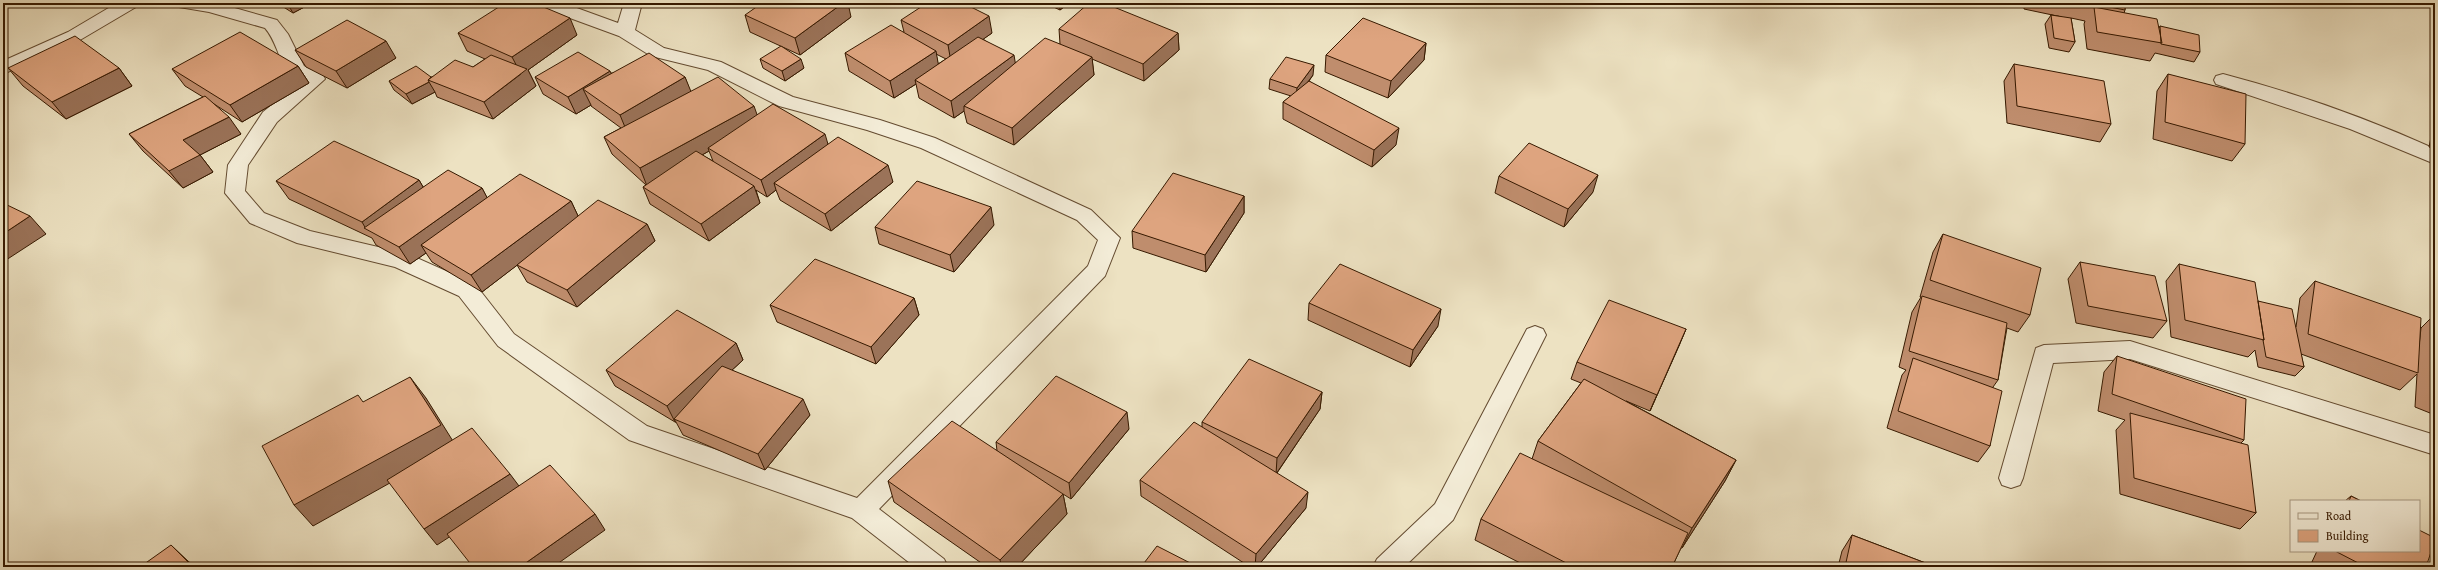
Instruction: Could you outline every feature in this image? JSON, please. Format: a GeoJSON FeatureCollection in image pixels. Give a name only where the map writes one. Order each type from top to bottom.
{"type":"FeatureCollection","features":[{"type":"Feature","properties":{"kind":"street"},"geometry":{"type":"LineString","coordinates":[[3,68],[74,36],[130,3]]}},
{"type":"Feature","properties":{"kind":"street"},"geometry":{"type":"LineString","coordinates":[[185,3],[211,7],[271,24],[278,31],[281,42],[297,70],[316,79],[270,117],[238,164],[235,193],[257,218],[305,238],[400,260],[467,290],[506,340],[638,434],[861,510],[935,567]]}},
{"type":"Feature","properties":{"kind":"street"},"geometry":{"type":"LineString","coordinates":[[546,3],[625,32],[658,52],[714,66],[786,102],[873,125],[928,143],[1084,215],[1110,238],[1097,270],[861,510]]}},
{"type":"Feature","properties":{"kind":"street"},"geometry":{"type":"LineString","coordinates":[[625,32],[633,3]]}},
{"type":"Feature","properties":{"kind":"street"},"geometry":{"type":"LineString","coordinates":[[2223,80],[2324,112],[2405,142],[2435,157]]}},
{"type":"Feature","properties":{"kind":"street"},"geometry":{"type":"LineString","coordinates":[[1386,567],[1444,512],[1535,335]]}},
{"type":"Feature","properties":{"kind":"street"},"geometry":{"type":"LineString","coordinates":[[2011,478],[2044,354],[2130,350],[2435,445]]}},
{"type":"Feature","properties":{"kind":"building"},"geometry":{"type":"Polygon","coordinates":[[[505,3],[534,3],[570,18],[512,57],[458,33],[505,3]]]}},
{"type":"Feature","properties":{"kind":"building"},"geometry":{"type":"Polygon","coordinates":[[[762,3],[843,3],[795,38],[745,15],[762,3]]]}},
{"type":"Feature","properties":{"kind":"building"},"geometry":{"type":"Polygon","coordinates":[[[927,3],[963,3],[989,16],[948,45],[901,20],[927,3]]]}},
{"type":"Feature","properties":{"kind":"building"},"geometry":{"type":"Polygon","coordinates":[[[1089,3],[1104,3],[1178,33],[1143,64],[1059,29],[1089,3]]]}},
{"type":"Feature","properties":{"kind":"building"},"geometry":{"type":"Polygon","coordinates":[[[2089,3],[2125,3],[2125,10],[2089,3]]]}},
{"type":"Feature","properties":{"kind":"building"},"geometry":{"type":"Polygon","coordinates":[[[2094,7],[2157,19],[2162,43],[2097,32],[2094,7]]]}},
{"type":"Feature","properties":{"kind":"building"},"geometry":{"type":"Polygon","coordinates":[[[2051,15],[2071,18],[2075,42],[2054,38],[2051,15]]]}},
{"type":"Feature","properties":{"kind":"building"},"geometry":{"type":"Polygon","coordinates":[[[1363,18],[1426,43],[1391,81],[1326,55],[1363,18]]]}},
{"type":"Feature","properties":{"kind":"building"},"geometry":{"type":"Polygon","coordinates":[[[347,20],[386,41],[336,71],[295,50],[347,20]]]}},
{"type":"Feature","properties":{"kind":"building"},"geometry":{"type":"Polygon","coordinates":[[[891,25],[936,51],[890,81],[845,53],[891,25]]]}},
{"type":"Feature","properties":{"kind":"building"},"geometry":{"type":"Polygon","coordinates":[[[2160,26],[2199,35],[2200,52],[2161,44],[2160,26]]]}},
{"type":"Feature","properties":{"kind":"building"},"geometry":{"type":"Polygon","coordinates":[[[240,32],[298,66],[230,105],[172,69],[240,32]]]}},
{"type":"Feature","properties":{"kind":"building"},"geometry":{"type":"Polygon","coordinates":[[[75,36],[119,68],[52,102],[8,68],[75,36]]]}},
{"type":"Feature","properties":{"kind":"building"},"geometry":{"type":"Polygon","coordinates":[[[978,37],[1014,55],[951,101],[915,80],[978,37]]]}},
{"type":"Feature","properties":{"kind":"building"},"geometry":{"type":"Polygon","coordinates":[[[1045,38],[1092,57],[1012,128],[964,106],[1045,38]]]}},
{"type":"Feature","properties":{"kind":"building"},"geometry":{"type":"Polygon","coordinates":[[[781,46],[801,59],[782,71],[760,59],[781,46]]]}},
{"type":"Feature","properties":{"kind":"building"},"geometry":{"type":"Polygon","coordinates":[[[578,52],[610,71],[568,97],[535,77],[578,52]]]}},
{"type":"Feature","properties":{"kind":"building"},"geometry":{"type":"Polygon","coordinates":[[[649,53],[685,77],[620,115],[583,89],[649,53]]]}},
{"type":"Feature","properties":{"kind":"building"},"geometry":{"type":"Polygon","coordinates":[[[491,55],[527,69],[484,102],[428,80],[455,60],[473,67],[491,55]]]}},
{"type":"Feature","properties":{"kind":"building"},"geometry":{"type":"Polygon","coordinates":[[[1286,57],[1314,65],[1297,88],[1270,79],[1286,57]]]}},
{"type":"Feature","properties":{"kind":"building"},"geometry":{"type":"Polygon","coordinates":[[[2014,64],[2104,81],[2111,124],[2017,106],[2014,64]]]}},
{"type":"Feature","properties":{"kind":"building"},"geometry":{"type":"Polygon","coordinates":[[[416,66],[431,77],[428,80],[429,82],[406,94],[389,81],[416,66]]]}},
{"type":"Feature","properties":{"kind":"building"},"geometry":{"type":"Polygon","coordinates":[[[2168,74],[2246,94],[2245,144],[2165,122],[2168,74]]]}},
{"type":"Feature","properties":{"kind":"building"},"geometry":{"type":"Polygon","coordinates":[[[718,77],[754,106],[640,168],[604,137],[718,77]]]}},
{"type":"Feature","properties":{"kind":"building"},"geometry":{"type":"Polygon","coordinates":[[[1309,81],[1399,128],[1374,150],[1283,102],[1309,81]]]}},
{"type":"Feature","properties":{"kind":"building"},"geometry":{"type":"Polygon","coordinates":[[[205,96],[229,117],[183,140],[200,155],[169,171],[129,134],[205,96]]]}},
{"type":"Feature","properties":{"kind":"building"},"geometry":{"type":"Polygon","coordinates":[[[773,104],[825,134],[761,180],[708,148],[773,104]]]}},
{"type":"Feature","properties":{"kind":"building"},"geometry":{"type":"Polygon","coordinates":[[[838,137],[888,165],[825,214],[774,183],[838,137]]]}},
{"type":"Feature","properties":{"kind":"building"},"geometry":{"type":"Polygon","coordinates":[[[334,141],[419,180],[362,222],[276,181],[334,141]]]}},
{"type":"Feature","properties":{"kind":"building"},"geometry":{"type":"Polygon","coordinates":[[[1529,143],[1598,175],[1568,209],[1499,176],[1529,143]]]}},
{"type":"Feature","properties":{"kind":"building"},"geometry":{"type":"Polygon","coordinates":[[[696,151],[754,186],[701,224],[643,187],[696,151]]]}},
{"type":"Feature","properties":{"kind":"building"},"geometry":{"type":"Polygon","coordinates":[[[448,170],[482,188],[399,247],[364,228],[448,170]]]}},
{"type":"Feature","properties":{"kind":"building"},"geometry":{"type":"Polygon","coordinates":[[[1173,173],[1244,196],[1205,255],[1132,231],[1173,173]]]}},
{"type":"Feature","properties":{"kind":"building"},"geometry":{"type":"Polygon","coordinates":[[[520,174],[571,201],[471,275],[421,245],[520,174]]]}},
{"type":"Feature","properties":{"kind":"building"},"geometry":{"type":"Polygon","coordinates":[[[917,181],[991,207],[950,255],[875,227],[917,181]]]}},
{"type":"Feature","properties":{"kind":"building"},"geometry":{"type":"Polygon","coordinates":[[[598,200],[647,224],[567,290],[517,265],[598,200]]]}},
{"type":"Feature","properties":{"kind":"building"},"geometry":{"type":"Polygon","coordinates":[[[3,203],[30,216],[3,234],[3,203]]]}},
{"type":"Feature","properties":{"kind":"building"},"geometry":{"type":"Polygon","coordinates":[[[1943,234],[2041,268],[2030,315],[1930,280],[1943,234]]]}},
{"type":"Feature","properties":{"kind":"building"},"geometry":{"type":"Polygon","coordinates":[[[815,259],[914,298],[871,347],[770,305],[815,259]]]}},
{"type":"Feature","properties":{"kind":"building"},"geometry":{"type":"Polygon","coordinates":[[[2080,262],[2155,276],[2167,321],[2088,306],[2080,262]]]}},
{"type":"Feature","properties":{"kind":"building"},"geometry":{"type":"Polygon","coordinates":[[[1340,264],[1441,309],[1413,350],[1309,303],[1340,264]]]}},
{"type":"Feature","properties":{"kind":"building"},"geometry":{"type":"Polygon","coordinates":[[[2179,264],[2255,282],[2264,340],[2185,320],[2179,264]]]}},
{"type":"Feature","properties":{"kind":"building"},"geometry":{"type":"Polygon","coordinates":[[[2315,281],[2421,318],[2418,373],[2308,334],[2315,281]]]}},
{"type":"Feature","properties":{"kind":"building"},"geometry":{"type":"Polygon","coordinates":[[[1922,296],[2007,323],[1998,380],[1909,351],[1922,296]]]}},
{"type":"Feature","properties":{"kind":"building"},"geometry":{"type":"Polygon","coordinates":[[[1609,300],[1686,329],[1657,395],[1577,362],[1609,300]]]}},
{"type":"Feature","properties":{"kind":"building"},"geometry":{"type":"Polygon","coordinates":[[[2258,301],[2292,309],[2304,367],[2266,357],[2258,301]]]}},
{"type":"Feature","properties":{"kind":"building"},"geometry":{"type":"Polygon","coordinates":[[[677,310],[736,343],[667,406],[606,370],[677,310]]]}},
{"type":"Feature","properties":{"kind":"building"},"geometry":{"type":"Polygon","coordinates":[[[2117,356],[2246,399],[2244,440],[2112,394],[2117,356]]]}},
{"type":"Feature","properties":{"kind":"building"},"geometry":{"type":"Polygon","coordinates":[[[1913,358],[2002,391],[1990,446],[1898,411],[1913,358]]]}},
{"type":"Feature","properties":{"kind":"building"},"geometry":{"type":"Polygon","coordinates":[[[1249,359],[1322,392],[1277,458],[1202,422],[1249,359]]]}},
{"type":"Feature","properties":{"kind":"building"},"geometry":{"type":"Polygon","coordinates":[[[2435,362],[2435,391],[2433,391],[2435,362]]]}},
{"type":"Feature","properties":{"kind":"building"},"geometry":{"type":"Polygon","coordinates":[[[722,366],[803,399],[758,454],[674,419],[722,366]]]}},
{"type":"Feature","properties":{"kind":"building"},"geometry":{"type":"Polygon","coordinates":[[[1056,376],[1127,412],[1069,483],[996,442],[1056,376]]]}},
{"type":"Feature","properties":{"kind":"building"},"geometry":{"type":"Polygon","coordinates":[[[410,377],[441,425],[294,505],[262,446],[358,395],[363,402],[410,377]]]}},
{"type":"Feature","properties":{"kind":"building"},"geometry":{"type":"Polygon","coordinates":[[[1584,379],[1736,460],[1692,528],[1538,441],[1584,379]]]}},
{"type":"Feature","properties":{"kind":"building"},"geometry":{"type":"Polygon","coordinates":[[[2130,413],[2248,445],[2256,513],[2134,478],[2130,413]]]}},
{"type":"Feature","properties":{"kind":"building"},"geometry":{"type":"Polygon","coordinates":[[[952,421],[1063,494],[1000,560],[888,481],[952,421]]]}},
{"type":"Feature","properties":{"kind":"building"},"geometry":{"type":"Polygon","coordinates":[[[1194,422],[1308,492],[1256,554],[1140,480],[1194,422]]]}},
{"type":"Feature","properties":{"kind":"building"},"geometry":{"type":"Polygon","coordinates":[[[472,428],[510,474],[424,529],[387,480],[472,428]]]}},
{"type":"Feature","properties":{"kind":"building"},"geometry":{"type":"Polygon","coordinates":[[[1520,453],[1688,533],[1672,567],[1574,567],[1481,519],[1520,453]]]}},
{"type":"Feature","properties":{"kind":"building"},"geometry":{"type":"Polygon","coordinates":[[[550,465],[595,514],[520,567],[473,567],[447,534],[550,465]]]}},
{"type":"Feature","properties":{"kind":"building"},"geometry":{"type":"Polygon","coordinates":[[[2351,496],[2359,500],[2349,500],[2351,496]]]}},
{"type":"Feature","properties":{"kind":"building"},"geometry":{"type":"Polygon","coordinates":[[[2420,530],[2435,538],[2426,567],[2366,567],[2337,552],[2420,552],[2420,530]]]}},
{"type":"Feature","properties":{"kind":"building"},"geometry":{"type":"Polygon","coordinates":[[[1852,535],[1936,567],[1845,567],[1852,535]]]}},
{"type":"Feature","properties":{"kind":"building"},"geometry":{"type":"Polygon","coordinates":[[[171,545],[193,567],[140,567],[171,545]]]}},
{"type":"Feature","properties":{"kind":"building"},"geometry":{"type":"Polygon","coordinates":[[[1157,546],[1198,567],[1141,567],[1157,546]]]}}]}
